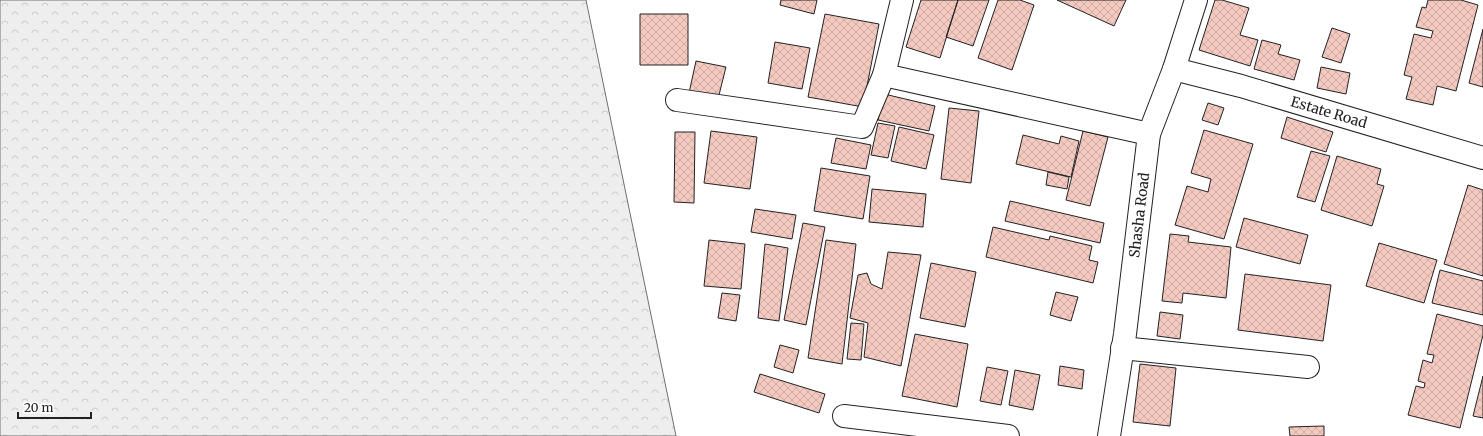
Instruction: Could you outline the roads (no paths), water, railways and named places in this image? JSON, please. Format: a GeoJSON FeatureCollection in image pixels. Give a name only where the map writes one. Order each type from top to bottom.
{"type":"FeatureCollection","features":[{"type":"Feature","properties":{"kind":"street"},"geometry":{"type":"LineString","coordinates":[[677,100],[862,127],[884,75],[902,0]]}},
{"type":"Feature","properties":{"kind":"street","name":"Shasha Road"},"geometry":{"type":"LineString","coordinates":[[1109,436],[1122,348],[1149,134],[1174,69],[1196,0]]}},
{"type":"Feature","properties":{"kind":"street","name":"Estate Road"},"geometry":{"type":"LineString","coordinates":[[1174,69],[1242,86],[1483,158]]}},
{"type":"Feature","properties":{"kind":"street"},"geometry":{"type":"LineString","coordinates":[[884,75],[1149,134]]}},
{"type":"Feature","properties":{"kind":"street"},"geometry":{"type":"LineString","coordinates":[[1122,348],[1308,367]]}},
{"type":"Feature","properties":{"kind":"street"},"geometry":{"type":"LineString","coordinates":[[844,416],[1008,436]]}}]}
